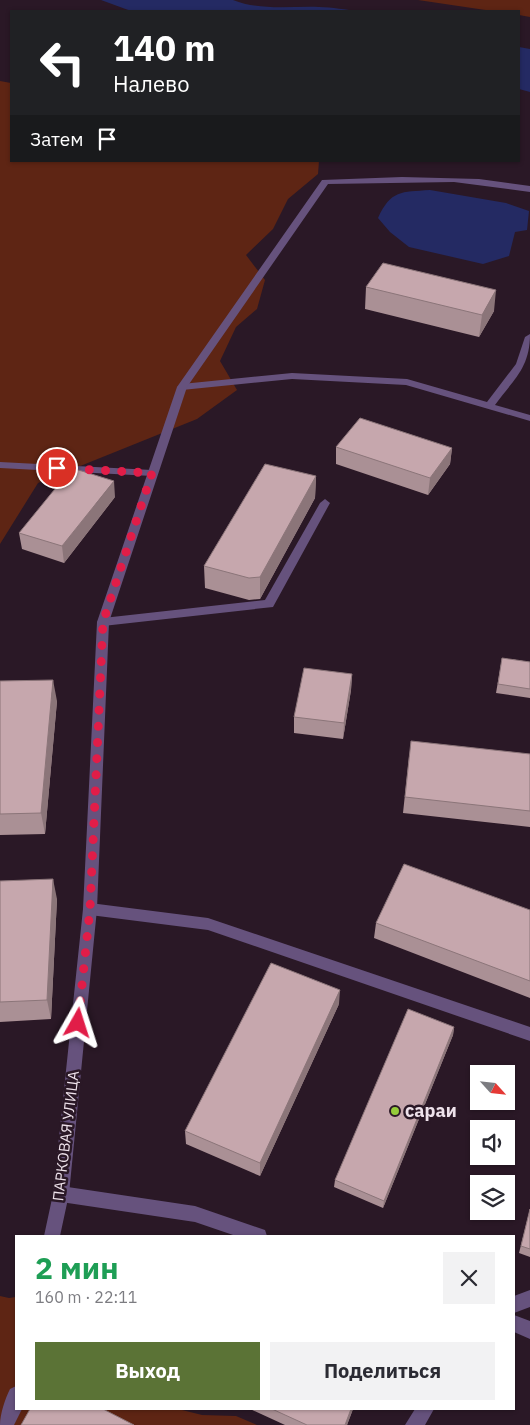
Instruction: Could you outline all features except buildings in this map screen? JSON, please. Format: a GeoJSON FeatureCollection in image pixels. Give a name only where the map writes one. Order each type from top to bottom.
{"type":"FeatureCollection","features":[{"type":"Feature","properties":{"kind":"street","name":"ПАРКОВАЯ УЛИЦА"},"geometry":{"type":"LineString","coordinates":[[52,1235],[61,1194],[90,909],[103,622],[182,387],[325,182],[411,178],[504,184],[530,189]]}},
{"type":"Feature","properties":{"kind":"street"},"geometry":{"type":"LineString","coordinates":[[488,406],[521,364],[530,337]]}},
{"type":"Feature","properties":{"kind":"street"},"geometry":{"type":"LineString","coordinates":[[182,387],[292,376],[407,382],[530,418]]}},
{"type":"Feature","properties":{"kind":"street"},"geometry":{"type":"LineString","coordinates":[[0,465],[152,473]]}},
{"type":"Feature","properties":{"kind":"street"},"geometry":{"type":"LineString","coordinates":[[103,622],[269,604],[325,503]]}},
{"type":"Feature","properties":{"kind":"street"},"geometry":{"type":"LineString","coordinates":[[90,909],[208,924],[530,1034]]}},
{"type":"Feature","properties":{"kind":"street"},"geometry":{"type":"LineString","coordinates":[[61,1194],[195,1214],[256,1235]]}},
{"type":"Feature","properties":{"kind":"street"},"geometry":{"type":"LineString","coordinates":[[515,1305],[530,1298]]}},
{"type":"Feature","properties":{"kind":"street"},"geometry":{"type":"LineString","coordinates":[[515,1324],[530,1330]]}},
{"type":"Feature","properties":{"kind":"street"},"geometry":{"type":"LineString","coordinates":[[4,1425],[14,1407],[15,1401]]}},
{"type":"Feature","properties":{"kind":"street"},"geometry":{"type":"LineString","coordinates":[[414,1425],[424,1410]]}},
{"type":"Feature","properties":{"kind":"shaded area"},"geometry":{"type":"Polygon","coordinates":[[[101,0],[233,0],[265,7],[324,7],[350,10],[128,10],[101,0]]]}},
{"type":"Feature","properties":{"kind":"shaded area"},"geometry":{"type":"Polygon","coordinates":[[[418,0],[530,0],[530,17],[520,15],[520,10],[485,10],[418,0]]]}},
{"type":"Feature","properties":{"kind":"shaded area"},"geometry":{"type":"Polygon","coordinates":[[[520,47],[530,49],[530,92],[520,89],[520,47]]]}},
{"type":"Feature","properties":{"kind":"shaded area"},"geometry":{"type":"Polygon","coordinates":[[[0,81],[10,83],[10,162],[319,162],[318,174],[288,199],[273,229],[246,255],[265,280],[257,309],[236,327],[220,361],[237,390],[197,419],[38,483],[0,544],[0,81]]]}},
{"type":"Feature","properties":{"kind":"shaded area"},"geometry":{"type":"Polygon","coordinates":[[[430,190],[506,203],[529,211],[527,230],[515,232],[509,256],[483,264],[409,247],[390,232],[378,218],[388,202],[398,194],[430,190]]]}},
{"type":"Feature","properties":{"kind":"shaded area"},"geometry":{"type":"Polygon","coordinates":[[[0,1296],[15,1297],[15,1410],[182,1410],[202,1415],[236,1416],[257,1425],[0,1425],[0,1296]]]}},
{"type":"Feature","properties":{"kind":"place","name":"сараи"},"geometry":{"type":"Point","coordinates":[395,1111]}},
{"type":"Feature","properties":{"kind":"route"},"geometry":{"type":"LineString","coordinates":[[57,468],[152,473],[103,622],[90,909],[78,1023]]}}]}
